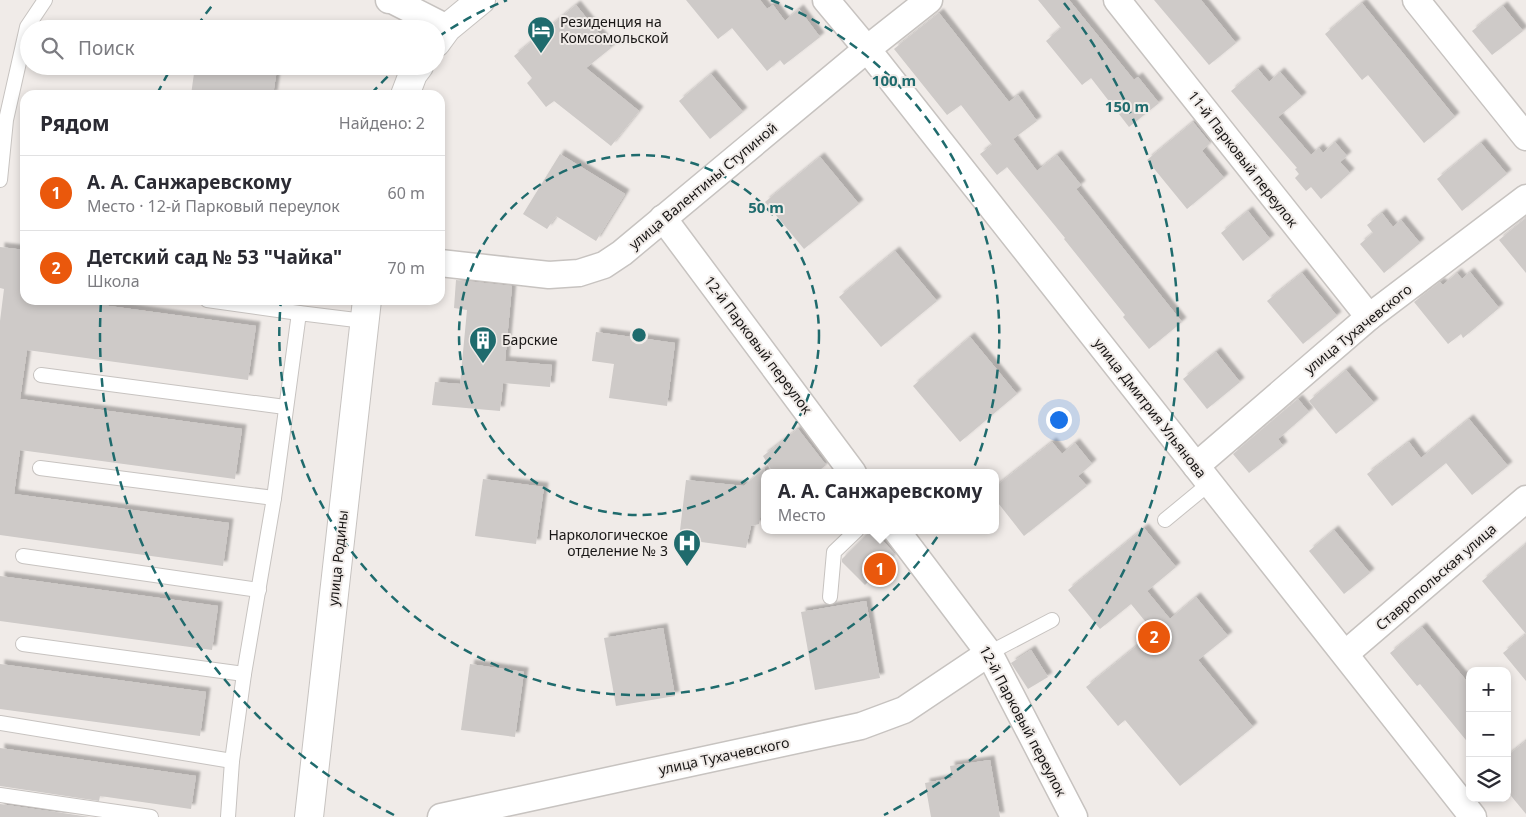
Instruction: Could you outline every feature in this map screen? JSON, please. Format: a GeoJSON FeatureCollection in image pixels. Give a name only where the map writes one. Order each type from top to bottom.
{"type":"FeatureCollection","features":[{"type":"Feature","properties":{"kind":"main road"},"geometry":{"type":"LineString","coordinates":[[445,32],[482,0]]}},
{"type":"Feature","properties":{"kind":"main road"},"geometry":{"type":"LineString","coordinates":[[407,90],[413,75]]}},
{"type":"Feature","properties":{"kind":"main road","name":"улица Родины"},"geometry":{"type":"LineString","coordinates":[[309,817],[366,310]]}},
{"type":"Feature","properties":{"kind":"street"},"geometry":{"type":"LineString","coordinates":[[391,0],[420,20]]}},
{"type":"Feature","properties":{"kind":"street","name":"улица Дмитрия Ульянова"},"geometry":{"type":"LineString","coordinates":[[826,0],[867,49],[1474,817]]}},
{"type":"Feature","properties":{"kind":"street","name":"улица Валентины Ступиной"},"geometry":{"type":"LineString","coordinates":[[445,264],[549,275],[579,274],[604,265],[622,254],[867,49],[929,0]]}},
{"type":"Feature","properties":{"kind":"street","name":"11-й Парковый переулок"},"geometry":{"type":"LineString","coordinates":[[1117,0],[1369,317]]}},
{"type":"Feature","properties":{"kind":"street"},"geometry":{"type":"LineString","coordinates":[[1416,0],[1526,137]]}},
{"type":"Feature","properties":{"kind":"street","name":"улица Тухачевского"},"geometry":{"type":"LineString","coordinates":[[1203,475],[1369,317],[1526,198]]}},
{"type":"Feature","properties":{"kind":"street","name":"12-й Парковый переулок"},"geometry":{"type":"LineString","coordinates":[[663,218],[850,469]]}},
{"type":"Feature","properties":{"kind":"street","name":"Ставропольская улица"},"geometry":{"type":"LineString","coordinates":[[1345,654],[1526,499]]}},
{"type":"Feature","properties":{"kind":"street","name":"12-й Парковый переулок"},"geometry":{"type":"LineString","coordinates":[[899,534],[989,653],[1074,817]]}},
{"type":"Feature","properties":{"kind":"street","name":"улица Тухачевского"},"geometry":{"type":"LineString","coordinates":[[441,817],[861,726],[904,710],[989,653]]}},
{"type":"Feature","properties":{"kind":"lane"},"geometry":{"type":"LineString","coordinates":[[32,20],[45,0]]}},
{"type":"Feature","properties":{"kind":"lane"},"geometry":{"type":"LineString","coordinates":[[0,180],[3,119],[20,54]]}},
{"type":"Feature","properties":{"kind":"lane"},"geometry":{"type":"LineString","coordinates":[[242,305],[299,313],[366,310]]}},
{"type":"Feature","properties":{"kind":"lane"},"geometry":{"type":"LineString","coordinates":[[228,817],[232,761],[244,674],[274,498],[299,313]]}},
{"type":"Feature","properties":{"kind":"lane"},"geometry":{"type":"LineString","coordinates":[[41,375],[285,407]]}},
{"type":"Feature","properties":{"kind":"lane"},"geometry":{"type":"LineString","coordinates":[[40,468],[274,498]]}},
{"type":"Feature","properties":{"kind":"lane"},"geometry":{"type":"LineString","coordinates":[[1165,520],[1203,475]]}},
{"type":"Feature","properties":{"kind":"lane"},"geometry":{"type":"LineString","coordinates":[[830,597],[834,552],[853,534]]}},
{"type":"Feature","properties":{"kind":"lane"},"geometry":{"type":"LineString","coordinates":[[23,556],[259,590]]}},
{"type":"Feature","properties":{"kind":"lane"},"geometry":{"type":"LineString","coordinates":[[989,653],[1052,620]]}},
{"type":"Feature","properties":{"kind":"lane"},"geometry":{"type":"LineString","coordinates":[[24,644],[244,674]]}},
{"type":"Feature","properties":{"kind":"lane"},"geometry":{"type":"LineString","coordinates":[[0,723],[232,761]]}},
{"type":"Feature","properties":{"kind":"lane"},"geometry":{"type":"LineString","coordinates":[[0,795],[151,817]]}},
{"type":"Feature","properties":{"kind":"building"},"geometry":{"type":"Polygon","coordinates":[[[686,0],[760,0],[767,9],[773,5],[785,21],[799,9],[820,37],[784,65],[780,60],[767,71],[732,28],[718,39],[686,0]]]}},
{"type":"Feature","properties":{"kind":"building"},"geometry":{"type":"Polygon","coordinates":[[[1038,0],[1069,0],[1134,80],[1138,77],[1159,103],[1129,127],[1091,78],[1082,85],[1046,41],[1061,28],[1038,0]]]}},
{"type":"Feature","properties":{"kind":"building"},"geometry":{"type":"Polygon","coordinates":[[[1154,0],[1201,0],[1236,43],[1209,65],[1154,0]]]}},
{"type":"Feature","properties":{"kind":"building"},"geometry":{"type":"Polygon","coordinates":[[[1362,3],[1455,117],[1424,143],[1368,75],[1362,80],[1325,34],[1362,3]]]}},
{"type":"Feature","properties":{"kind":"building"},"geometry":{"type":"Polygon","coordinates":[[[576,5],[611,48],[586,68],[639,111],[611,146],[554,101],[546,107],[527,83],[532,78],[514,56],[576,5]]]}},
{"type":"Feature","properties":{"kind":"building"},"geometry":{"type":"Polygon","coordinates":[[[1503,6],[1523,31],[1492,55],[1472,31],[1503,6]]]}},
{"type":"Feature","properties":{"kind":"building"},"geometry":{"type":"Polygon","coordinates":[[[939,13],[1009,102],[1018,95],[1037,121],[1013,139],[1037,171],[1057,155],[1081,185],[1076,189],[1182,322],[1149,349],[1065,238],[1007,167],[997,175],[980,154],[992,145],[961,105],[947,115],[894,49],[939,13]]]}},
{"type":"Feature","properties":{"kind":"building"},"geometry":{"type":"Polygon","coordinates":[[[1258,69],[1269,82],[1280,72],[1302,97],[1278,117],[1311,155],[1319,148],[1323,153],[1335,142],[1347,156],[1340,162],[1350,173],[1321,199],[1311,187],[1306,191],[1295,178],[1299,174],[1295,169],[1297,168],[1231,91],[1258,69]]]}},
{"type":"Feature","properties":{"kind":"building"},"geometry":{"type":"Polygon","coordinates":[[[711,74],[743,112],[710,139],[679,101],[711,74]]]}},
{"type":"Feature","properties":{"kind":"building"},"geometry":{"type":"Polygon","coordinates":[[[194,75],[276,75],[274,90],[192,90],[194,75]]]}},
{"type":"Feature","properties":{"kind":"building"},"geometry":{"type":"Polygon","coordinates":[[[1193,122],[1210,143],[1202,151],[1224,178],[1187,209],[1147,160],[1193,122]]]}},
{"type":"Feature","properties":{"kind":"building"},"geometry":{"type":"Polygon","coordinates":[[[1481,143],[1507,174],[1462,211],[1437,179],[1481,143]]]}},
{"type":"Feature","properties":{"kind":"building"},"geometry":{"type":"Polygon","coordinates":[[[560,154],[625,194],[596,241],[556,216],[547,229],[523,214],[560,154]]]}},
{"type":"Feature","properties":{"kind":"building"},"geometry":{"type":"Polygon","coordinates":[[[820,157],[859,204],[804,249],[765,202],[820,157]]]}},
{"type":"Feature","properties":{"kind":"building"},"geometry":{"type":"Polygon","coordinates":[[[1248,211],[1270,239],[1243,261],[1221,233],[1248,211]]]}},
{"type":"Feature","properties":{"kind":"building"},"geometry":{"type":"Polygon","coordinates":[[[1382,213],[1393,227],[1401,220],[1420,243],[1384,273],[1360,244],[1373,233],[1367,225],[1382,213]]]}},
{"type":"Feature","properties":{"kind":"building"},"geometry":{"type":"Polygon","coordinates":[[[1526,218],[1526,273],[1499,240],[1526,218]]]}},
{"type":"Feature","properties":{"kind":"building"},"geometry":{"type":"Polygon","coordinates":[[[0,247],[20,249],[20,305],[102,305],[256,326],[248,380],[27,350],[20,399],[242,429],[235,479],[20,450],[14,494],[229,523],[223,566],[0,535],[0,321],[4,289],[0,288],[0,247]]]}},
{"type":"Feature","properties":{"kind":"building"},"geometry":{"type":"Polygon","coordinates":[[[895,251],[937,301],[881,347],[839,297],[895,251]]]}},
{"type":"Feature","properties":{"kind":"building"},"geometry":{"type":"Polygon","coordinates":[[[1470,272],[1499,308],[1463,338],[1461,334],[1448,344],[1414,302],[1440,282],[1443,285],[1457,273],[1462,279],[1470,272]]]}},
{"type":"Feature","properties":{"kind":"building"},"geometry":{"type":"Polygon","coordinates":[[[1302,273],[1337,316],[1303,344],[1267,301],[1302,273]]]}},
{"type":"Feature","properties":{"kind":"building"},"geometry":{"type":"Polygon","coordinates":[[[456,280],[512,286],[505,361],[552,365],[550,387],[503,383],[500,411],[432,405],[435,382],[460,384],[467,310],[454,308],[456,280]]]}},
{"type":"Feature","properties":{"kind":"building"},"geometry":{"type":"Polygon","coordinates":[[[596,332],[675,343],[667,406],[609,398],[614,364],[592,361],[596,332]]]}},
{"type":"Feature","properties":{"kind":"building"},"geometry":{"type":"Polygon","coordinates":[[[970,337],[1017,394],[960,442],[913,386],[970,337]]]}},
{"type":"Feature","properties":{"kind":"building"},"geometry":{"type":"Polygon","coordinates":[[[1216,352],[1240,382],[1207,409],[1183,379],[1216,352]]]}},
{"type":"Feature","properties":{"kind":"building"},"geometry":{"type":"Polygon","coordinates":[[[1346,370],[1374,403],[1336,434],[1309,401],[1346,370]]]}},
{"type":"Feature","properties":{"kind":"building"},"geometry":{"type":"Polygon","coordinates":[[[1298,399],[1309,412],[1278,439],[1283,446],[1249,473],[1233,454],[1298,399]]]}},
{"type":"Feature","properties":{"kind":"building"},"geometry":{"type":"Polygon","coordinates":[[[1469,419],[1508,466],[1472,495],[1446,463],[1392,506],[1367,474],[1409,442],[1421,458],[1469,419]]]}},
{"type":"Feature","properties":{"kind":"building"},"geometry":{"type":"Polygon","coordinates":[[[798,429],[826,465],[821,469],[771,469],[763,456],[798,429]]]}},
{"type":"Feature","properties":{"kind":"building"},"geometry":{"type":"Polygon","coordinates":[[[1052,442],[1062,454],[1075,443],[1092,464],[1078,476],[1087,486],[1024,536],[999,504],[999,484],[1052,442]]]}},
{"type":"Feature","properties":{"kind":"building"},"geometry":{"type":"Polygon","coordinates":[[[761,471],[761,513],[759,524],[751,526],[746,548],[679,539],[686,480],[744,486],[761,471]]]}},
{"type":"Feature","properties":{"kind":"building"},"geometry":{"type":"Polygon","coordinates":[[[483,479],[544,487],[536,544],[475,536],[483,479]]]}},
{"type":"Feature","properties":{"kind":"building"},"geometry":{"type":"Polygon","coordinates":[[[1144,528],[1176,567],[1147,591],[1170,619],[1196,597],[1228,636],[1198,660],[1253,727],[1180,786],[1125,720],[1118,726],[1086,687],[1154,632],[1131,604],[1100,629],[1068,590],[1144,528]]]}},
{"type":"Feature","properties":{"kind":"building"},"geometry":{"type":"Polygon","coordinates":[[[1334,530],[1370,573],[1344,594],[1309,551],[1334,530]]]}},
{"type":"Feature","properties":{"kind":"building"},"geometry":{"type":"Polygon","coordinates":[[[867,534],[877,534],[895,554],[865,585],[842,562],[842,559],[867,534]]]}},
{"type":"Feature","properties":{"kind":"building"},"geometry":{"type":"Polygon","coordinates":[[[1526,544],[1526,634],[1482,581],[1526,544]]]}},
{"type":"Feature","properties":{"kind":"building"},"geometry":{"type":"Polygon","coordinates":[[[0,576],[218,606],[212,650],[0,621],[0,576]]]}},
{"type":"Feature","properties":{"kind":"building"},"geometry":{"type":"Polygon","coordinates":[[[866,601],[880,678],[815,690],[801,612],[866,601]]]}},
{"type":"Feature","properties":{"kind":"building"},"geometry":{"type":"Polygon","coordinates":[[[1422,627],[1466,680],[1466,740],[1420,684],[1417,686],[1390,653],[1422,627]]]}},
{"type":"Feature","properties":{"kind":"building"},"geometry":{"type":"Polygon","coordinates":[[[663,628],[675,696],[616,706],[604,638],[663,628]]]}},
{"type":"Feature","properties":{"kind":"building"},"geometry":{"type":"Polygon","coordinates":[[[1526,634],[1526,681],[1503,653],[1526,634]]]}},
{"type":"Feature","properties":{"kind":"building"},"geometry":{"type":"Polygon","coordinates":[[[1031,650],[1048,677],[1028,689],[1011,663],[1031,650]]]}},
{"type":"Feature","properties":{"kind":"building"},"geometry":{"type":"Polygon","coordinates":[[[0,664],[206,692],[200,736],[0,709],[0,664]]]}},
{"type":"Feature","properties":{"kind":"building"},"geometry":{"type":"Polygon","coordinates":[[[470,664],[524,672],[515,737],[461,730],[470,664]]]}},
{"type":"Feature","properties":{"kind":"building"},"geometry":{"type":"Polygon","coordinates":[[[1526,741],[1526,814],[1511,796],[1511,753],[1526,741]]]}},
{"type":"Feature","properties":{"kind":"building"},"geometry":{"type":"Polygon","coordinates":[[[0,748],[196,776],[191,809],[100,796],[99,801],[0,786],[0,748]]]}},
{"type":"Feature","properties":{"kind":"building"},"geometry":{"type":"Polygon","coordinates":[[[990,760],[1000,817],[931,817],[925,783],[952,778],[950,766],[990,760]]]}},
{"type":"Feature","properties":{"kind":"building"},"geometry":{"type":"Polygon","coordinates":[[[0,804],[90,817],[0,817],[0,804]]]}},
{"type":"Feature","properties":{"kind":"place","name":"Резиденция на Комсомольской"},"geometry":{"type":"Point","coordinates":[541,54]}},
{"type":"Feature","properties":{"kind":"place","name":"Барские"},"geometry":{"type":"Point","coordinates":[483,364]}},
{"type":"Feature","properties":{"kind":"place","name":"Наркологическое отделение № 3"},"geometry":{"type":"Point","coordinates":[687,567]}},
{"type":"Feature","properties":{"kind":"place","name":"А. А. Санжаревскому"},"geometry":{"type":"Point","coordinates":[880,569]}},
{"type":"Feature","properties":{"kind":"place","name":"Детский сад № 53 \"Чайка\""},"geometry":{"type":"Point","coordinates":[1154,637]}}]}
